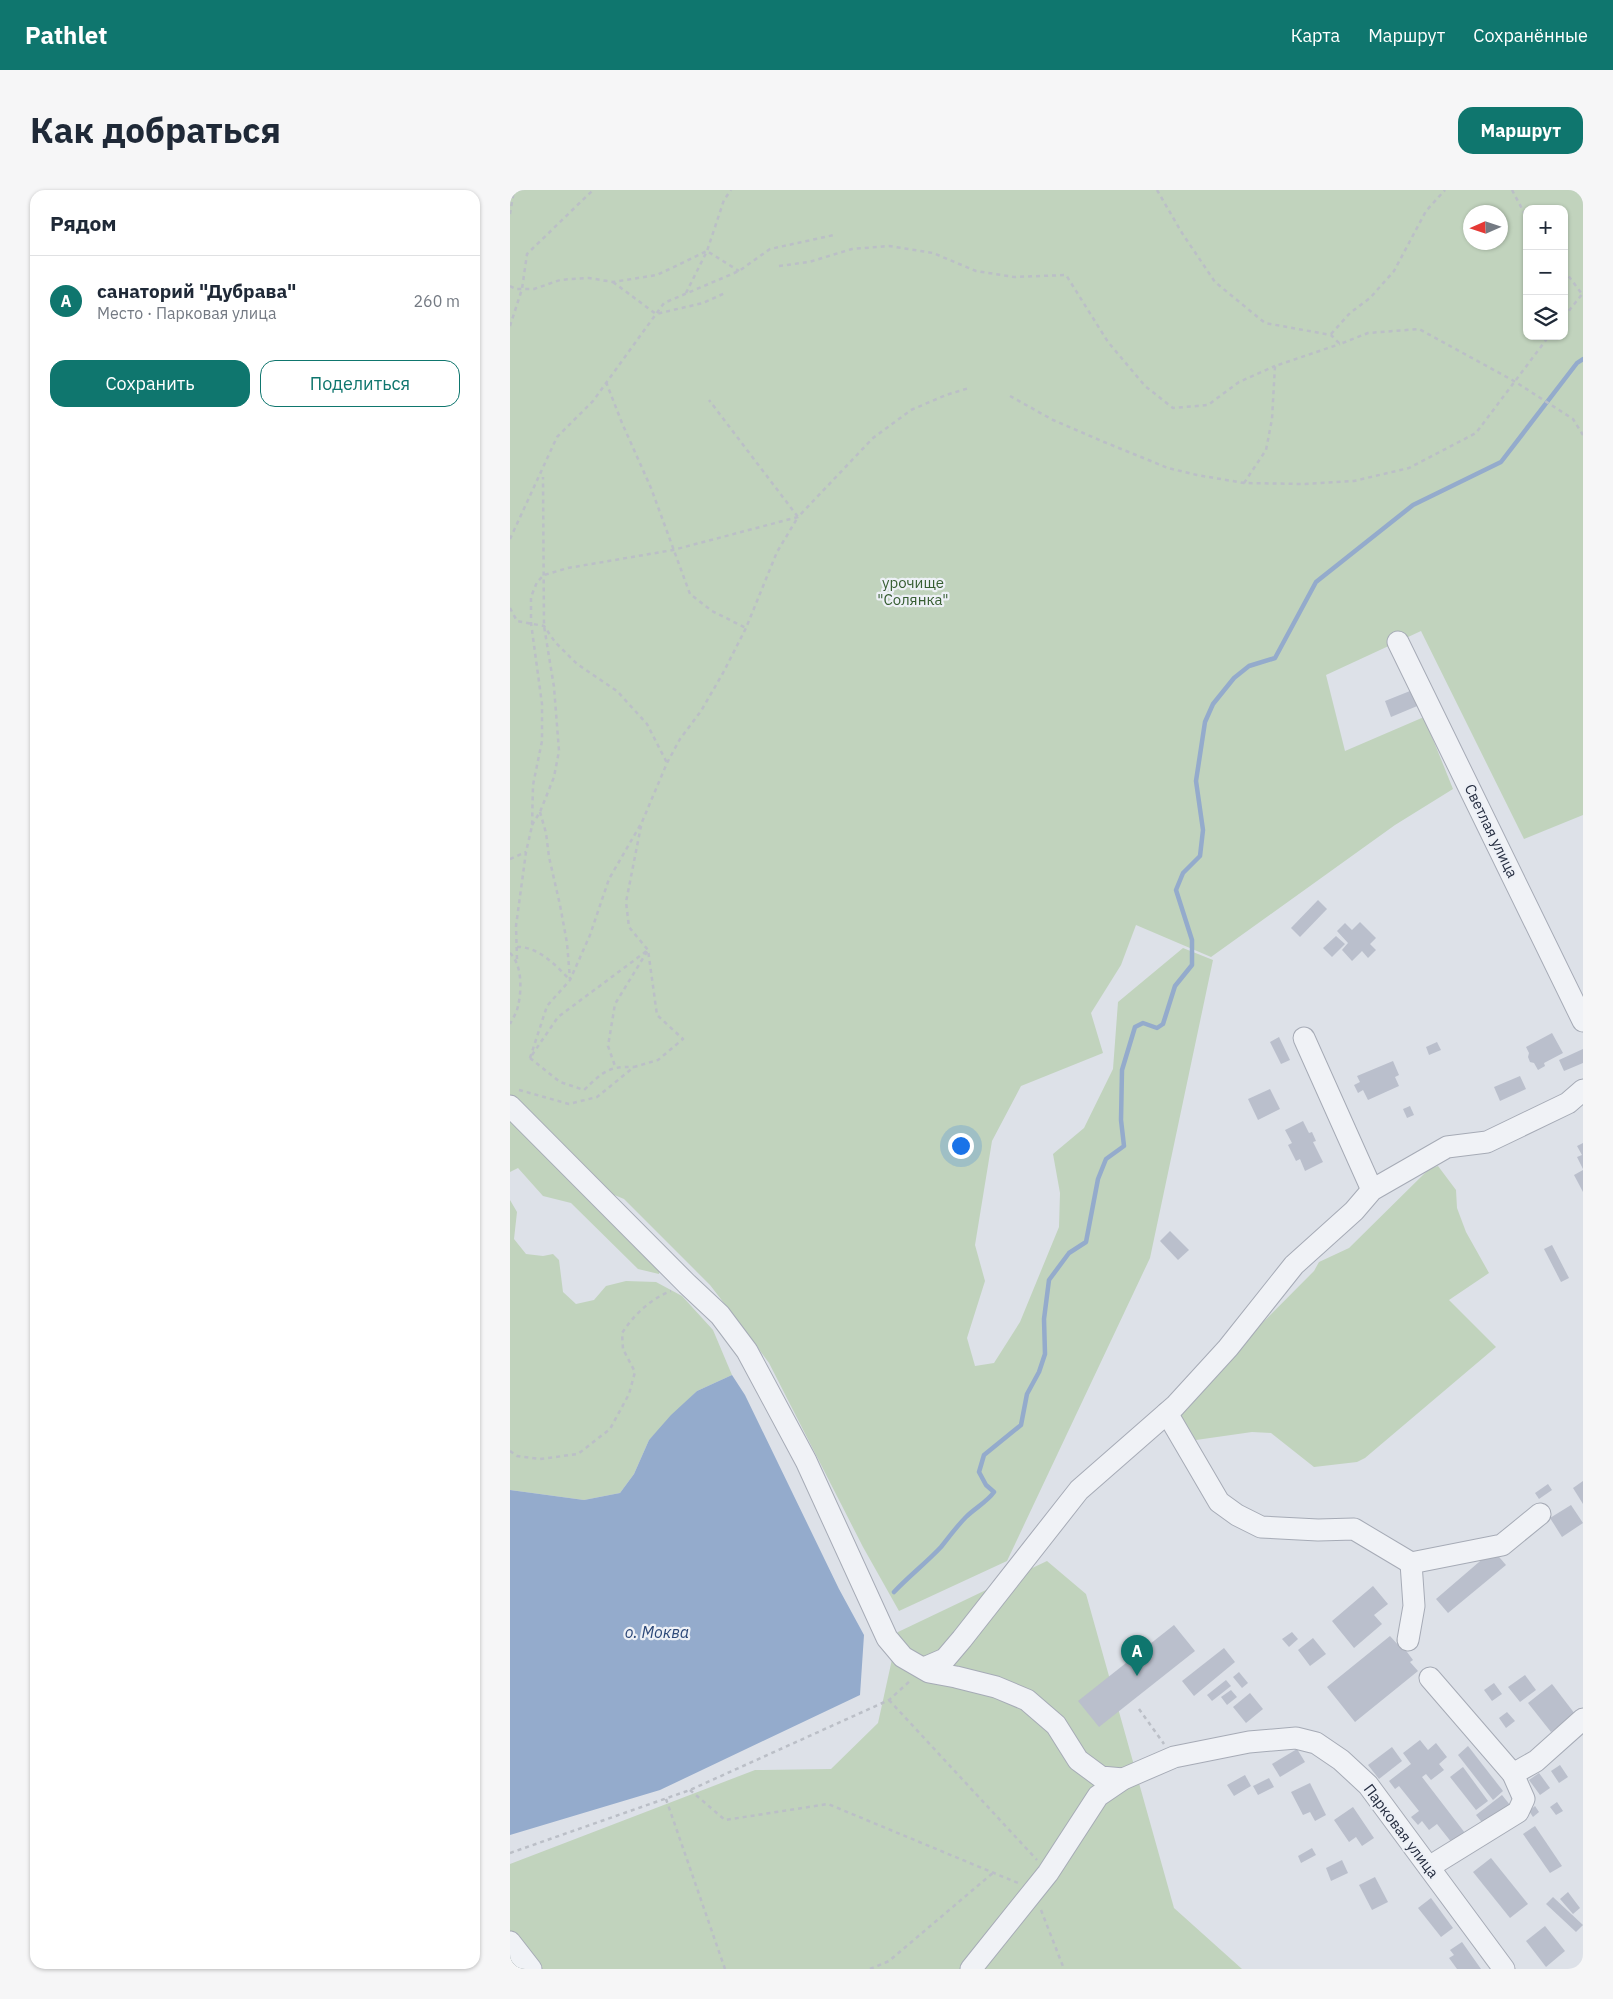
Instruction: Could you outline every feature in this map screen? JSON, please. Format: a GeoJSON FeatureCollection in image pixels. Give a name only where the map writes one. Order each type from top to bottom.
{"type":"FeatureCollection","features":[{"type":"Feature","properties":{"kind":"street","name":"Светлая улица"},"geometry":{"type":"LineString","coordinates":[[1398,642],[1583,1021]]}},
{"type":"Feature","properties":{"kind":"street"},"geometry":{"type":"LineString","coordinates":[[1304,1038],[1372,1190]]}},
{"type":"Feature","properties":{"kind":"street"},"geometry":{"type":"LineString","coordinates":[[924,1668],[945,1659],[962,1640],[1079,1490],[1171,1410],[1228,1348],[1294,1265],[1354,1211],[1372,1190],[1447,1147],[1487,1142],[1568,1103],[1583,1090]]}},
{"type":"Feature","properties":{"kind":"street"},"geometry":{"type":"LineString","coordinates":[[510,1106],[720,1315],[747,1351],[806,1461],[887,1638],[903,1657],[929,1672],[996,1687],[1027,1700],[1056,1725],[1078,1760],[1101,1777],[1123,1779]]}},
{"type":"Feature","properties":{"kind":"street"},"geometry":{"type":"LineString","coordinates":[[1171,1410],[1219,1502],[1237,1515],[1261,1527],[1318,1530],[1354,1529],[1410,1563],[1502,1545],[1540,1514]]}},
{"type":"Feature","properties":{"kind":"street"},"geometry":{"type":"LineString","coordinates":[[1408,1640],[1414,1606],[1410,1563]]}},
{"type":"Feature","properties":{"kind":"street"},"geometry":{"type":"LineString","coordinates":[[1429,1867],[1518,1812],[1524,1798],[1513,1774],[1430,1678]]}},
{"type":"Feature","properties":{"kind":"street"},"geometry":{"type":"LineString","coordinates":[[1513,1774],[1536,1761],[1583,1718]]}},
{"type":"Feature","properties":{"kind":"street","name":"Парковая улица"},"geometry":{"type":"LineString","coordinates":[[971,1969],[1048,1872],[1098,1796],[1123,1779],[1174,1757],[1249,1742],[1296,1738],[1316,1743],[1341,1760],[1368,1786],[1504,1969]]}},
{"type":"Feature","properties":{"kind":"street"},"geometry":{"type":"LineString","coordinates":[[510,1942],[531,1969]]}},
{"type":"Feature","properties":{"kind":"path"},"geometry":{"type":"LineString","coordinates":[[510,214],[514,190]]}},
{"type":"Feature","properties":{"kind":"path"},"geometry":{"type":"LineString","coordinates":[[510,326],[522,289],[527,254],[593,190]]}},
{"type":"Feature","properties":{"kind":"path"},"geometry":{"type":"LineString","coordinates":[[685,294],[707,251],[724,200],[731,190]]}},
{"type":"Feature","properties":{"kind":"path"},"geometry":{"type":"LineString","coordinates":[[1157,190],[1182,234],[1215,282],[1265,322],[1330,335],[1340,344]]}},
{"type":"Feature","properties":{"kind":"path"},"geometry":{"type":"LineString","coordinates":[[1330,335],[1350,313],[1370,298],[1394,271],[1426,211],[1445,190]]}},
{"type":"Feature","properties":{"kind":"path"},"geometry":{"type":"LineString","coordinates":[[1512,190],[1523,211]]}},
{"type":"Feature","properties":{"kind":"path"},"geometry":{"type":"LineString","coordinates":[[510,539],[557,437],[593,401],[664,302],[739,271],[770,249],[834,235]]}},
{"type":"Feature","properties":{"kind":"path"},"geometry":{"type":"LineString","coordinates":[[779,266],[809,262],[852,249],[889,246],[933,253],[976,271],[1014,277],[1066,275],[1108,342],[1144,386],[1173,408],[1208,405],[1240,382],[1275,366],[1368,333],[1418,329],[1514,381],[1552,405],[1573,419],[1583,435]]}},
{"type":"Feature","properties":{"kind":"path"},"geometry":{"type":"LineString","coordinates":[[510,286],[522,289],[534,288],[560,280],[589,278],[613,282],[657,275],[707,251]]}},
{"type":"Feature","properties":{"kind":"path"},"geometry":{"type":"LineString","coordinates":[[707,251],[739,271]]}},
{"type":"Feature","properties":{"kind":"path"},"geometry":{"type":"LineString","coordinates":[[1568,275],[1582,294],[1568,312]]}},
{"type":"Feature","properties":{"kind":"path"},"geometry":{"type":"LineString","coordinates":[[613,282],[656,314],[703,303],[725,293]]}},
{"type":"Feature","properties":{"kind":"path"},"geometry":{"type":"LineString","coordinates":[[1010,396],[1052,420],[1168,468],[1197,476],[1244,483],[1303,484],[1354,481],[1409,468],[1476,433],[1546,340]]}},
{"type":"Feature","properties":{"kind":"path"},"geometry":{"type":"LineString","coordinates":[[1244,483],[1266,450],[1272,419],[1275,366]]}},
{"type":"Feature","properties":{"kind":"path"},"geometry":{"type":"LineString","coordinates":[[606,382],[651,488],[690,594],[712,611],[746,628]]}},
{"type":"Feature","properties":{"kind":"path"},"geometry":{"type":"LineString","coordinates":[[530,1058],[547,1006],[570,980],[590,935],[609,879],[642,822],[667,763],[680,739],[701,711],[719,680],[746,628],[777,552],[798,517],[873,438],[911,410],[946,395],[969,388]]}},
{"type":"Feature","properties":{"kind":"path"},"geometry":{"type":"LineString","coordinates":[[709,400],[798,517]]}},
{"type":"Feature","properties":{"kind":"path"},"geometry":{"type":"LineString","coordinates":[[532,826],[540,812],[554,777],[559,751],[554,686],[544,626],[543,477]]}},
{"type":"Feature","properties":{"kind":"path"},"geometry":{"type":"LineString","coordinates":[[510,1024],[518,1006],[520,971],[517,959],[516,926],[526,852],[532,826],[533,785],[542,741],[542,704],[531,623],[531,597],[537,582],[544,575],[568,568],[673,550],[798,517]]}},
{"type":"Feature","properties":{"kind":"path"},"geometry":{"type":"LineString","coordinates":[[510,608],[517,621],[544,626],[555,642],[577,664],[616,691],[647,724],[667,763]]}},
{"type":"Feature","properties":{"kind":"path"},"geometry":{"type":"LineString","coordinates":[[540,812],[546,833],[549,857],[565,933],[570,980]]}},
{"type":"Feature","properties":{"kind":"path"},"geometry":{"type":"LineString","coordinates":[[530,1058],[560,1082],[584,1090],[599,1076],[615,1066],[634,1067],[658,1060],[683,1040],[657,1015],[648,950],[629,927],[626,902],[642,822]]}},
{"type":"Feature","properties":{"kind":"path"},"geometry":{"type":"LineString","coordinates":[[510,859],[526,852]]}},
{"type":"Feature","properties":{"kind":"path"},"geometry":{"type":"LineString","coordinates":[[517,947],[525,947],[553,962],[570,980]]}},
{"type":"Feature","properties":{"kind":"path"},"geometry":{"type":"LineString","coordinates":[[530,1058],[558,1017],[648,950]]}},
{"type":"Feature","properties":{"kind":"path"},"geometry":{"type":"LineString","coordinates":[[615,1066],[608,1046],[615,1004],[648,950]]}},
{"type":"Feature","properties":{"kind":"path"},"geometry":{"type":"LineString","coordinates":[[510,952],[517,959]]}},
{"type":"Feature","properties":{"kind":"path"},"geometry":{"type":"LineString","coordinates":[[510,1088],[570,1104],[598,1098],[634,1067]]}},
{"type":"Feature","properties":{"kind":"path"},"geometry":{"type":"LineString","coordinates":[[510,1451],[516,1456],[540,1459],[578,1454],[610,1429],[630,1394],[635,1372],[623,1348],[622,1333],[632,1318],[660,1295],[687,1284]]}},
{"type":"Feature","properties":{"kind":"path"},"geometry":{"type":"LineString","coordinates":[[510,1854],[690,1790],[889,1700],[924,1668]]}},
{"type":"Feature","properties":{"kind":"path"},"geometry":{"type":"LineString","coordinates":[[889,1700],[1048,1872]]}},
{"type":"Feature","properties":{"kind":"path"},"geometry":{"type":"LineString","coordinates":[[1139,1709],[1174,1757]]}},
{"type":"Feature","properties":{"kind":"path"},"geometry":{"type":"LineString","coordinates":[[690,1790],[725,1820],[828,1804],[994,1872],[1034,1891],[1064,1969]]}},
{"type":"Feature","properties":{"kind":"path"},"geometry":{"type":"LineString","coordinates":[[666,1799],[725,1969]]}},
{"type":"Feature","properties":{"kind":"path"},"geometry":{"type":"LineString","coordinates":[[870,1969],[890,1960],[994,1872]]}},
{"type":"Feature","properties":{"kind":"green space","name":"урочище \"Солянка\""},"geometry":{"type":"Polygon","coordinates":[[[510,190],[1583,190],[1583,815],[1524,839],[1421,631],[1326,675],[1345,751],[1424,717],[1453,789],[1395,825],[1211,957],[1136,925],[1121,965],[1091,1013],[1103,1053],[1021,1086],[992,1141],[975,1245],[985,1281],[967,1338],[975,1366],[994,1363],[1020,1322],[1059,1227],[1060,1193],[1053,1154],[1084,1128],[1113,1069],[1118,1002],[1183,948],[1213,960],[1150,1258],[1007,1561],[899,1611],[863,1547],[769,1363],[710,1285],[624,1199],[571,1177],[660,1268],[659,1274],[638,1269],[571,1203],[543,1196],[518,1168],[510,1172],[510,190]]]}},
{"type":"Feature","properties":{"kind":"green space"},"geometry":{"type":"Polygon","coordinates":[[[1438,1166],[1456,1190],[1457,1208],[1466,1232],[1489,1273],[1449,1300],[1496,1347],[1365,1458],[1357,1462],[1314,1467],[1271,1433],[1252,1432],[1196,1440],[1180,1428],[1175,1411],[1314,1271],[1319,1262],[1349,1248],[1429,1169],[1438,1166]]]}},
{"type":"Feature","properties":{"kind":"green space"},"geometry":{"type":"Polygon","coordinates":[[[510,1200],[517,1212],[514,1239],[526,1254],[543,1256],[553,1254],[559,1260],[563,1292],[576,1304],[594,1300],[606,1286],[626,1281],[656,1282],[682,1296],[713,1330],[732,1375],[697,1391],[649,1440],[634,1474],[620,1493],[584,1500],[510,1490],[510,1200]]]}},
{"type":"Feature","properties":{"kind":"green space"},"geometry":{"type":"Polygon","coordinates":[[[1047,1561],[1086,1594],[1174,1908],[1242,1969],[510,1969],[510,1864],[755,1770],[831,1769],[878,1723],[898,1632],[1047,1561]]]}},
{"type":"Feature","properties":{"kind":"water","name":"о. Моква"},"geometry":{"type":"Polygon","coordinates":[[[732,1375],[745,1395],[839,1589],[864,1635],[860,1695],[660,1790],[510,1835],[510,1490],[584,1500],[620,1493],[634,1474],[649,1440],[671,1415],[697,1391],[732,1375]]]}},
{"type":"Feature","properties":{"kind":"building"},"geometry":{"type":"Polygon","coordinates":[[[1415,689],[1422,704],[1391,717],[1385,701],[1415,689]]]}},
{"type":"Feature","properties":{"kind":"building"},"geometry":{"type":"Polygon","coordinates":[[[1318,900],[1327,909],[1300,937],[1291,928],[1318,900]]]}},
{"type":"Feature","properties":{"kind":"building"},"geometry":{"type":"Polygon","coordinates":[[[1360,922],[1376,938],[1370,944],[1376,950],[1368,958],[1362,951],[1352,961],[1342,950],[1348,943],[1337,931],[1345,923],[1352,930],[1360,922]]]}},
{"type":"Feature","properties":{"kind":"building"},"geometry":{"type":"Polygon","coordinates":[[[1336,936],[1345,944],[1332,957],[1323,948],[1336,936]]]}},
{"type":"Feature","properties":{"kind":"building"},"geometry":{"type":"Polygon","coordinates":[[[1552,1033],[1563,1053],[1544,1063],[1545,1066],[1538,1070],[1534,1063],[1530,1062],[1526,1047],[1552,1033]]]}},
{"type":"Feature","properties":{"kind":"building"},"geometry":{"type":"Polygon","coordinates":[[[1279,1037],[1290,1060],[1281,1064],[1270,1042],[1279,1037]]]}},
{"type":"Feature","properties":{"kind":"building"},"geometry":{"type":"Polygon","coordinates":[[[1437,1042],[1441,1050],[1429,1055],[1426,1047],[1437,1042]]]}},
{"type":"Feature","properties":{"kind":"building"},"geometry":{"type":"Polygon","coordinates":[[[1583,1049],[1583,1063],[1564,1071],[1559,1060],[1583,1049]]]}},
{"type":"Feature","properties":{"kind":"building"},"geometry":{"type":"Polygon","coordinates":[[[1393,1061],[1399,1075],[1395,1077],[1399,1086],[1368,1100],[1363,1090],[1358,1093],[1354,1085],[1360,1082],[1357,1076],[1393,1061]]]}},
{"type":"Feature","properties":{"kind":"building"},"geometry":{"type":"Polygon","coordinates":[[[1520,1076],[1526,1089],[1500,1101],[1494,1087],[1520,1076]]]}},
{"type":"Feature","properties":{"kind":"building"},"geometry":{"type":"Polygon","coordinates":[[[1270,1089],[1280,1109],[1258,1120],[1248,1099],[1270,1089]]]}},
{"type":"Feature","properties":{"kind":"building"},"geometry":{"type":"Polygon","coordinates":[[[1410,1106],[1414,1115],[1407,1118],[1403,1109],[1410,1106]]]}},
{"type":"Feature","properties":{"kind":"building"},"geometry":{"type":"Polygon","coordinates":[[[1303,1121],[1309,1133],[1312,1132],[1316,1141],[1313,1142],[1323,1162],[1305,1171],[1300,1159],[1296,1161],[1288,1145],[1292,1143],[1285,1130],[1303,1121]]]}},
{"type":"Feature","properties":{"kind":"building"},"geometry":{"type":"Polygon","coordinates":[[[1583,1143],[1583,1169],[1577,1157],[1582,1155],[1577,1146],[1583,1143]]]}},
{"type":"Feature","properties":{"kind":"building"},"geometry":{"type":"Polygon","coordinates":[[[1583,1170],[1583,1192],[1574,1175],[1583,1170]]]}},
{"type":"Feature","properties":{"kind":"building"},"geometry":{"type":"Polygon","coordinates":[[[1170,1231],[1189,1250],[1178,1260],[1160,1241],[1170,1231]]]}},
{"type":"Feature","properties":{"kind":"building"},"geometry":{"type":"Polygon","coordinates":[[[1552,1245],[1569,1278],[1561,1282],[1544,1249],[1552,1245]]]}},
{"type":"Feature","properties":{"kind":"building"},"geometry":{"type":"Polygon","coordinates":[[[1583,1481],[1583,1504],[1573,1488],[1583,1481]]]}},
{"type":"Feature","properties":{"kind":"building"},"geometry":{"type":"Polygon","coordinates":[[[1548,1484],[1552,1490],[1539,1499],[1535,1493],[1548,1484]]]}},
{"type":"Feature","properties":{"kind":"building"},"geometry":{"type":"Polygon","coordinates":[[[1571,1505],[1583,1523],[1562,1537],[1550,1518],[1571,1505]]]}},
{"type":"Feature","properties":{"kind":"building"},"geometry":{"type":"Polygon","coordinates":[[[1493,1550],[1506,1565],[1448,1613],[1436,1599],[1493,1550]]]}},
{"type":"Feature","properties":{"kind":"building"},"geometry":{"type":"Polygon","coordinates":[[[1373,1586],[1388,1604],[1374,1615],[1382,1624],[1354,1648],[1332,1621],[1373,1586]]]}},
{"type":"Feature","properties":{"kind":"building"},"geometry":{"type":"Polygon","coordinates":[[[1174,1625],[1195,1651],[1099,1727],[1078,1701],[1174,1625]]]}},
{"type":"Feature","properties":{"kind":"building"},"geometry":{"type":"Polygon","coordinates":[[[1292,1632],[1298,1639],[1289,1647],[1282,1639],[1292,1632]]]}},
{"type":"Feature","properties":{"kind":"building"},"geometry":{"type":"Polygon","coordinates":[[[1390,1636],[1399,1646],[1401,1644],[1413,1660],[1410,1662],[1418,1671],[1355,1722],[1327,1687],[1390,1636]]]}},
{"type":"Feature","properties":{"kind":"building"},"geometry":{"type":"Polygon","coordinates":[[[1313,1638],[1326,1654],[1310,1666],[1298,1650],[1313,1638]]]}},
{"type":"Feature","properties":{"kind":"building"},"geometry":{"type":"Polygon","coordinates":[[[1224,1648],[1235,1662],[1194,1696],[1182,1681],[1224,1648]]]}},
{"type":"Feature","properties":{"kind":"building"},"geometry":{"type":"Polygon","coordinates":[[[1239,1672],[1248,1683],[1242,1688],[1233,1677],[1239,1672]]]}},
{"type":"Feature","properties":{"kind":"building"},"geometry":{"type":"Polygon","coordinates":[[[1525,1675],[1536,1690],[1520,1702],[1508,1687],[1525,1675]]]}},
{"type":"Feature","properties":{"kind":"building"},"geometry":{"type":"Polygon","coordinates":[[[1226,1680],[1231,1686],[1212,1701],[1207,1695],[1226,1680]]]}},
{"type":"Feature","properties":{"kind":"building"},"geometry":{"type":"Polygon","coordinates":[[[1494,1683],[1502,1694],[1492,1701],[1484,1690],[1494,1683]]]}},
{"type":"Feature","properties":{"kind":"building"},"geometry":{"type":"Polygon","coordinates":[[[1552,1684],[1575,1714],[1551,1732],[1528,1703],[1552,1684]]]}},
{"type":"Feature","properties":{"kind":"building"},"geometry":{"type":"Polygon","coordinates":[[[1231,1690],[1237,1697],[1227,1705],[1221,1697],[1231,1690]]]}},
{"type":"Feature","properties":{"kind":"building"},"geometry":{"type":"Polygon","coordinates":[[[1250,1693],[1263,1709],[1246,1723],[1233,1707],[1250,1693]]]}},
{"type":"Feature","properties":{"kind":"building"},"geometry":{"type":"Polygon","coordinates":[[[1507,1712],[1515,1721],[1506,1728],[1499,1718],[1507,1712]]]}},
{"type":"Feature","properties":{"kind":"building"},"geometry":{"type":"Polygon","coordinates":[[[1420,1740],[1428,1750],[1436,1743],[1447,1757],[1439,1764],[1444,1770],[1431,1780],[1426,1774],[1422,1777],[1465,1833],[1452,1843],[1437,1824],[1429,1830],[1422,1821],[1418,1825],[1411,1817],[1419,1811],[1399,1786],[1395,1789],[1389,1781],[1411,1764],[1403,1753],[1420,1740]]]}},
{"type":"Feature","properties":{"kind":"building"},"geometry":{"type":"Polygon","coordinates":[[[1468,1746],[1503,1791],[1493,1800],[1458,1755],[1468,1746]]]}},
{"type":"Feature","properties":{"kind":"building"},"geometry":{"type":"Polygon","coordinates":[[[1392,1747],[1402,1761],[1379,1779],[1368,1765],[1392,1747]]]}},
{"type":"Feature","properties":{"kind":"building"},"geometry":{"type":"Polygon","coordinates":[[[1297,1749],[1305,1762],[1280,1777],[1272,1764],[1297,1749]]]}},
{"type":"Feature","properties":{"kind":"building"},"geometry":{"type":"Polygon","coordinates":[[[1560,1765],[1568,1777],[1559,1783],[1551,1771],[1560,1765]]]}},
{"type":"Feature","properties":{"kind":"building"},"geometry":{"type":"Polygon","coordinates":[[[1463,1767],[1488,1801],[1476,1810],[1450,1777],[1463,1767]]]}},
{"type":"Feature","properties":{"kind":"building"},"geometry":{"type":"Polygon","coordinates":[[[1539,1773],[1550,1788],[1540,1795],[1529,1780],[1539,1773]]]}},
{"type":"Feature","properties":{"kind":"building"},"geometry":{"type":"Polygon","coordinates":[[[1245,1775],[1251,1786],[1234,1796],[1227,1785],[1245,1775]]]}},
{"type":"Feature","properties":{"kind":"building"},"geometry":{"type":"Polygon","coordinates":[[[1269,1778],[1274,1787],[1258,1795],[1253,1786],[1269,1778]]]}},
{"type":"Feature","properties":{"kind":"building"},"geometry":{"type":"Polygon","coordinates":[[[1310,1783],[1326,1815],[1315,1821],[1310,1812],[1303,1815],[1291,1792],[1310,1783]]]}},
{"type":"Feature","properties":{"kind":"building"},"geometry":{"type":"Polygon","coordinates":[[[1502,1795],[1510,1805],[1484,1825],[1476,1815],[1502,1795]]]}},
{"type":"Feature","properties":{"kind":"building"},"geometry":{"type":"Polygon","coordinates":[[[1557,1802],[1563,1811],[1556,1815],[1550,1807],[1557,1802]]]}},
{"type":"Feature","properties":{"kind":"building"},"geometry":{"type":"Polygon","coordinates":[[[1535,1806],[1539,1812],[1533,1817],[1529,1811],[1535,1806]]]}},
{"type":"Feature","properties":{"kind":"building"},"geometry":{"type":"Polygon","coordinates":[[[1353,1807],[1374,1838],[1362,1846],[1356,1837],[1349,1842],[1334,1820],[1353,1807]]]}},
{"type":"Feature","properties":{"kind":"building"},"geometry":{"type":"Polygon","coordinates":[[[1535,1826],[1562,1866],[1550,1873],[1523,1834],[1535,1826]]]}},
{"type":"Feature","properties":{"kind":"building"},"geometry":{"type":"Polygon","coordinates":[[[1312,1848],[1316,1855],[1301,1863],[1298,1856],[1312,1848]]]}},
{"type":"Feature","properties":{"kind":"building"},"geometry":{"type":"Polygon","coordinates":[[[1491,1858],[1528,1904],[1510,1918],[1473,1872],[1491,1858]]]}},
{"type":"Feature","properties":{"kind":"building"},"geometry":{"type":"Polygon","coordinates":[[[1342,1860],[1348,1873],[1331,1881],[1326,1868],[1342,1860]]]}},
{"type":"Feature","properties":{"kind":"building"},"geometry":{"type":"Polygon","coordinates":[[[1375,1877],[1388,1902],[1372,1910],[1359,1885],[1375,1877]]]}},
{"type":"Feature","properties":{"kind":"building"},"geometry":{"type":"Polygon","coordinates":[[[1568,1892],[1580,1908],[1573,1914],[1560,1899],[1568,1892]]]}},
{"type":"Feature","properties":{"kind":"building"},"geometry":{"type":"Polygon","coordinates":[[[1553,1897],[1583,1925],[1576,1932],[1546,1904],[1553,1897]]]}},
{"type":"Feature","properties":{"kind":"building"},"geometry":{"type":"Polygon","coordinates":[[[1431,1898],[1453,1928],[1441,1937],[1418,1908],[1431,1898]]]}},
{"type":"Feature","properties":{"kind":"building"},"geometry":{"type":"Polygon","coordinates":[[[1545,1926],[1565,1951],[1546,1967],[1526,1941],[1545,1926]]]}},
{"type":"Feature","properties":{"kind":"building"},"geometry":{"type":"Polygon","coordinates":[[[1462,1942],[1481,1969],[1457,1969],[1449,1958],[1454,1955],[1450,1950],[1462,1942]]]}},
{"type":"Feature","properties":{"kind":"waterway"},"geometry":{"type":"LineString","coordinates":[[894,1592],[941,1547],[966,1517],[994,1492],[986,1485],[979,1472],[984,1455],[1021,1425],[1027,1394],[1039,1372],[1045,1354],[1044,1319],[1049,1280],[1069,1253],[1086,1242],[1098,1179],[1106,1159],[1124,1146],[1121,1120],[1122,1070],[1135,1027],[1143,1023],[1157,1028],[1163,1024],[1175,986],[1192,965],[1192,940],[1176,890],[1183,873],[1200,856],[1203,830],[1196,781],[1205,722],[1213,704],[1234,678],[1249,666],[1275,658],[1316,582],[1413,505],[1501,462],[1577,363],[1583,359]]}},
{"type":"Feature","properties":{"kind":"place","name":"санаторий \"Дубрава\""},"geometry":{"type":"Point","coordinates":[1137,1676]}}]}
